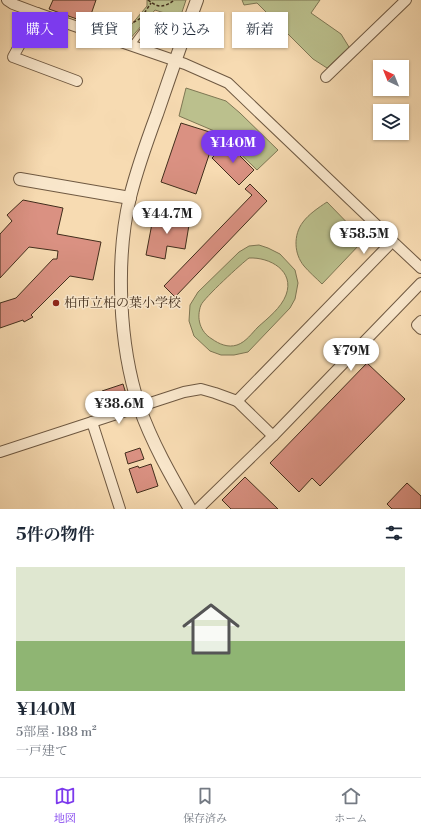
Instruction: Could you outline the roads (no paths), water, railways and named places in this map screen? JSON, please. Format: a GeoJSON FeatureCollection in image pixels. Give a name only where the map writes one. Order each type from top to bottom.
{"type":"FeatureCollection","features":[{"type":"Feature","properties":{"kind":"street"},"geometry":{"type":"LineString","coordinates":[[7,0],[13,4],[34,12]]}},
{"type":"Feature","properties":{"kind":"street"},"geometry":{"type":"LineString","coordinates":[[190,509],[158,453],[139,406],[128,358],[123,313],[122,260],[125,227],[130,198],[139,166],[197,0]]}},
{"type":"Feature","properties":{"kind":"street"},"geometry":{"type":"LineString","coordinates":[[326,77],[406,0]]}},
{"type":"Feature","properties":{"kind":"street"},"geometry":{"type":"LineString","coordinates":[[68,23],[185,64],[228,83],[258,110],[421,268]]}},
{"type":"Feature","properties":{"kind":"street"},"geometry":{"type":"LineString","coordinates":[[17,48],[12,57],[77,81]]}},
{"type":"Feature","properties":{"kind":"street"},"geometry":{"type":"LineString","coordinates":[[20,178],[130,198]]}},
{"type":"Feature","properties":{"kind":"street"},"geometry":{"type":"LineString","coordinates":[[237,401],[388,246],[391,240]]}},
{"type":"Feature","properties":{"kind":"street"},"geometry":{"type":"LineString","coordinates":[[198,509],[273,436],[421,284]]}},
{"type":"Feature","properties":{"kind":"street"},"geometry":{"type":"LineString","coordinates":[[421,321],[417,325],[421,329]]}},
{"type":"Feature","properties":{"kind":"street"},"geometry":{"type":"LineString","coordinates":[[0,452],[139,406],[184,392],[201,389],[215,392],[237,401],[273,436]]}},
{"type":"Feature","properties":{"kind":"street"},"geometry":{"type":"LineString","coordinates":[[92,422],[120,509]]}},
{"type":"Feature","properties":{"kind":"lane"},"geometry":{"type":"LineString","coordinates":[[133,46],[140,34]]}},
{"type":"Feature","properties":{"kind":"place","name":"柏市立柏の葉小学校"},"geometry":{"type":"Point","coordinates":[56,303]}}]}
